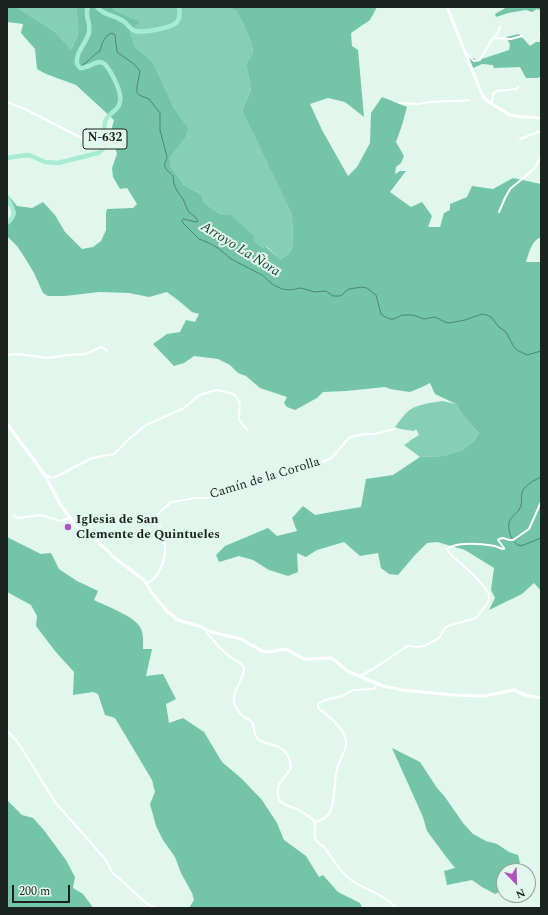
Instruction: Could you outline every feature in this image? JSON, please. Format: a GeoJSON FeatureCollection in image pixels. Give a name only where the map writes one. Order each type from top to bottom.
{"type":"FeatureCollection","features":[{"type":"Feature","properties":{"kind":"highway","name":"N-632"},"geometry":{"type":"LineString","coordinates":[[7,158],[29,155],[45,162],[58,163],[98,153],[105,146],[105,121],[118,106],[120,92],[108,68],[103,62],[96,62],[83,68],[80,68],[77,64],[76,61],[90,29],[86,13],[86,9],[88,7]]}},
{"type":"Feature","properties":{"kind":"highway"},"geometry":{"type":"LineString","coordinates":[[97,7],[101,12],[121,20],[131,29],[138,32],[172,26],[180,14],[179,7]]}},
{"type":"Feature","properties":{"kind":"highway"},"geometry":{"type":"LineString","coordinates":[[7,198],[14,214],[7,223]]}},
{"type":"Feature","properties":{"kind":"street"},"geometry":{"type":"LineString","coordinates":[[447,7],[480,93],[486,100],[510,114],[522,117],[541,118]]}},
{"type":"Feature","properties":{"kind":"street"},"geometry":{"type":"LineString","coordinates":[[466,55],[474,61],[480,60],[500,31],[500,26]]}},
{"type":"Feature","properties":{"kind":"street"},"geometry":{"type":"LineString","coordinates":[[495,38],[510,39],[522,36]]}},
{"type":"Feature","properties":{"kind":"street"},"geometry":{"type":"LineString","coordinates":[[486,100],[497,91],[516,89],[518,87]]}},
{"type":"Feature","properties":{"kind":"street"},"geometry":{"type":"LineString","coordinates":[[492,104],[493,94]]}},
{"type":"Feature","properties":{"kind":"street"},"geometry":{"type":"LineString","coordinates":[[399,103],[417,104],[470,100]]}},
{"type":"Feature","properties":{"kind":"street"},"geometry":{"type":"LineString","coordinates":[[7,102],[27,110],[103,149]]}},
{"type":"Feature","properties":{"kind":"street"},"geometry":{"type":"LineString","coordinates":[[520,139],[541,131]]}},
{"type":"Feature","properties":{"kind":"street"},"geometry":{"type":"LineString","coordinates":[[499,212],[510,189],[534,169],[541,157]]}},
{"type":"Feature","properties":{"kind":"street"},"geometry":{"type":"LineString","coordinates":[[7,355],[18,354],[47,358],[69,354],[84,354],[102,347],[107,351]]}},
{"type":"Feature","properties":{"kind":"street"},"geometry":{"type":"LineString","coordinates":[[45,475],[55,477],[92,458],[114,454],[148,424],[184,408],[196,397],[208,392],[219,390],[234,394],[240,405],[239,420],[247,430]]}},
{"type":"Feature","properties":{"kind":"street"},"geometry":{"type":"LineString","coordinates":[[7,424],[45,475],[61,506],[77,527],[93,537],[115,558],[144,580],[152,593],[175,618],[182,622],[199,626],[212,632],[242,639],[262,651],[270,652],[286,649],[304,659],[331,658],[347,671],[377,684],[402,690],[480,696],[514,690],[528,696],[541,698]]}},
{"type":"Feature","properties":{"kind":"street","name":"Camín de la Corolla"},"geometry":{"type":"LineString","coordinates":[[146,584],[150,583],[157,575],[164,560],[165,546],[157,515],[171,502],[196,498],[209,498],[273,474],[310,467],[330,459],[348,439],[354,436],[374,434],[396,429]]}},
{"type":"Feature","properties":{"kind":"street"},"geometry":{"type":"LineString","coordinates":[[360,676],[373,669],[406,646],[424,646],[439,638],[442,631],[448,626],[476,618],[484,609],[490,597],[488,592],[449,552],[447,549],[448,547],[456,544],[473,544],[494,546],[503,550],[504,548],[499,539],[503,538],[512,540],[530,527],[541,502]]}},
{"type":"Feature","properties":{"kind":"street"},"geometry":{"type":"LineString","coordinates":[[13,515],[18,518],[41,515],[60,521],[70,518]]}},
{"type":"Feature","properties":{"kind":"street"},"geometry":{"type":"LineString","coordinates":[[206,630],[224,652],[244,667],[244,674],[234,698],[239,712],[252,722],[257,739],[279,746],[288,754],[291,768],[279,784],[279,800],[288,807],[297,809],[312,819],[314,822],[315,839],[324,848],[337,866],[350,879],[391,902],[396,908]]}},
{"type":"Feature","properties":{"kind":"street"},"geometry":{"type":"LineString","coordinates":[[314,822],[326,818],[329,813],[334,793],[334,780],[345,750],[346,743],[345,737],[341,731],[328,715],[319,710],[318,704],[325,700],[342,696],[353,690],[374,689],[377,684]]}},
{"type":"Feature","properties":{"kind":"street"},"geometry":{"type":"LineString","coordinates":[[7,731],[16,740],[55,802],[106,860],[112,872],[147,904],[156,908]]}},
{"type":"Feature","properties":{"kind":"street"},"geometry":{"type":"LineString","coordinates":[[147,904],[148,908]]}},
{"type":"Feature","properties":{"kind":"green space"},"geometry":{"type":"Polygon","coordinates":[[[7,7],[16,7],[54,31],[71,49],[77,39],[78,34],[76,7],[112,7],[116,11],[140,22],[130,31],[135,47],[153,62],[173,106],[189,129],[186,137],[170,158],[170,164],[173,170],[184,185],[202,195],[202,201],[221,215],[231,215],[254,236],[254,241],[263,248],[265,246],[280,259],[288,255],[293,246],[292,215],[242,111],[251,90],[246,64],[253,52],[251,42],[241,19],[236,11],[227,7],[377,7],[370,20],[351,33],[352,46],[358,50],[364,117],[345,102],[328,98],[310,104],[322,130],[348,176],[357,167],[370,143],[371,113],[382,97],[407,107],[396,142],[404,156],[401,163],[396,167],[395,174],[400,171],[406,171],[390,192],[411,207],[422,202],[432,216],[428,227],[440,227],[444,213],[450,210],[450,204],[467,197],[472,186],[493,189],[513,178],[541,184],[541,237],[533,244],[526,262],[541,262],[541,591],[534,583],[522,594],[489,610],[495,598],[491,590],[494,568],[465,550],[437,542],[427,543],[398,575],[389,574],[381,568],[378,553],[360,556],[344,542],[317,550],[306,557],[297,553],[298,572],[288,576],[269,570],[253,560],[239,556],[219,562],[216,555],[225,546],[268,528],[277,536],[297,531],[292,518],[303,506],[315,515],[361,507],[366,479],[393,475],[420,457],[443,456],[462,450],[474,441],[479,433],[464,417],[456,404],[435,394],[430,383],[410,392],[385,387],[323,392],[317,398],[295,410],[287,407],[284,403],[287,397],[260,388],[246,376],[238,373],[230,365],[218,359],[194,356],[184,363],[174,366],[153,344],[167,334],[180,332],[186,320],[195,322],[199,314],[192,312],[167,292],[149,297],[129,293],[99,292],[65,296],[48,296],[43,293],[25,258],[17,246],[7,236],[7,225],[12,221],[16,213],[7,203],[7,194],[17,206],[32,208],[43,202],[55,215],[65,232],[82,249],[93,247],[101,241],[106,230],[107,209],[133,208],[137,204],[127,188],[120,189],[113,177],[112,168],[117,154],[115,147],[109,139],[114,120],[76,85],[46,74],[37,69],[35,49],[21,33],[23,24],[7,22],[7,7]]]}},
{"type":"Feature","properties":{"kind":"green space"},"geometry":{"type":"Polygon","coordinates":[[[16,7],[76,7],[79,28],[76,42],[71,49],[54,31],[16,7]]]}},
{"type":"Feature","properties":{"kind":"green space"},"geometry":{"type":"Polygon","coordinates":[[[112,7],[227,7],[236,11],[251,42],[253,52],[246,64],[251,90],[242,111],[292,215],[293,246],[288,255],[280,259],[266,246],[263,248],[254,241],[231,215],[221,215],[202,201],[202,195],[184,185],[173,170],[170,164],[170,158],[186,137],[189,129],[173,106],[153,62],[135,47],[130,31],[139,22],[116,11],[112,7]]]}},
{"type":"Feature","properties":{"kind":"green space"},"geometry":{"type":"Polygon","coordinates":[[[507,7],[541,7],[541,11],[537,9],[532,12],[526,10],[496,17],[495,14],[507,7]]]}},
{"type":"Feature","properties":{"kind":"green space"},"geometry":{"type":"Polygon","coordinates":[[[519,34],[530,46],[536,42],[541,42],[541,76],[538,78],[526,78],[520,67],[494,68],[493,65],[482,64],[473,68],[469,57],[477,60],[509,50],[510,44],[506,37],[519,34]]]}},
{"type":"Feature","properties":{"kind":"green space"},"geometry":{"type":"Polygon","coordinates":[[[443,401],[456,404],[464,417],[479,433],[474,441],[462,450],[443,456],[420,457],[404,445],[419,435],[416,429],[414,431],[395,427],[410,410],[423,404],[443,401]]]}},
{"type":"Feature","properties":{"kind":"green space"},"geometry":{"type":"Polygon","coordinates":[[[7,537],[41,554],[51,553],[59,569],[77,581],[98,591],[94,600],[126,615],[137,623],[142,632],[143,649],[152,649],[146,676],[163,674],[176,699],[166,704],[169,723],[183,718],[204,732],[222,762],[242,779],[262,800],[277,823],[284,840],[306,856],[319,877],[323,875],[338,892],[360,903],[362,908],[189,908],[194,900],[192,893],[181,873],[175,857],[163,840],[156,826],[150,804],[155,792],[152,780],[115,718],[105,715],[98,694],[93,692],[73,695],[74,672],[55,651],[36,626],[37,616],[31,605],[7,592],[7,537]]]}},
{"type":"Feature","properties":{"kind":"green space"},"geometry":{"type":"Polygon","coordinates":[[[392,748],[420,762],[437,788],[473,834],[518,855],[520,863],[496,863],[495,894],[472,880],[447,885],[444,871],[455,868],[427,831],[423,817],[392,748]]]}},
{"type":"Feature","properties":{"kind":"green space"},"geometry":{"type":"Polygon","coordinates":[[[7,800],[22,815],[33,818],[43,829],[66,860],[75,877],[73,888],[83,894],[92,908],[7,908],[7,800]]]}},
{"type":"Feature","properties":{"kind":"waterway","name":"Arroyo La Ñora"},"geometry":{"type":"LineString","coordinates":[[81,66],[100,51],[107,36],[112,33],[115,35],[117,52],[134,64],[140,71],[137,93],[149,99],[160,113],[160,130],[167,157],[165,167],[173,176],[174,184],[188,211],[198,221],[196,222],[183,219],[183,223],[199,239],[218,248],[231,259],[262,275],[272,284],[282,289],[290,290],[301,288],[315,292],[326,291],[333,296],[340,296],[349,289],[362,287],[367,288],[376,295],[381,314],[390,319],[394,319],[402,315],[413,315],[424,319],[435,317],[449,323],[465,320],[482,314],[487,315],[506,332],[517,350],[527,355],[541,351]]}},
{"type":"Feature","properties":{"kind":"waterway","name":"Arroyo La Ñora"},"geometry":{"type":"LineString","coordinates":[[541,477],[529,484],[523,490],[521,506],[509,523],[509,531],[511,536],[518,545],[521,546],[541,538]]}},
{"type":"Feature","properties":{"kind":"place","name":"Iglesia de San Clemente de Quintueles"},"geometry":{"type":"Point","coordinates":[68,527]}}]}
